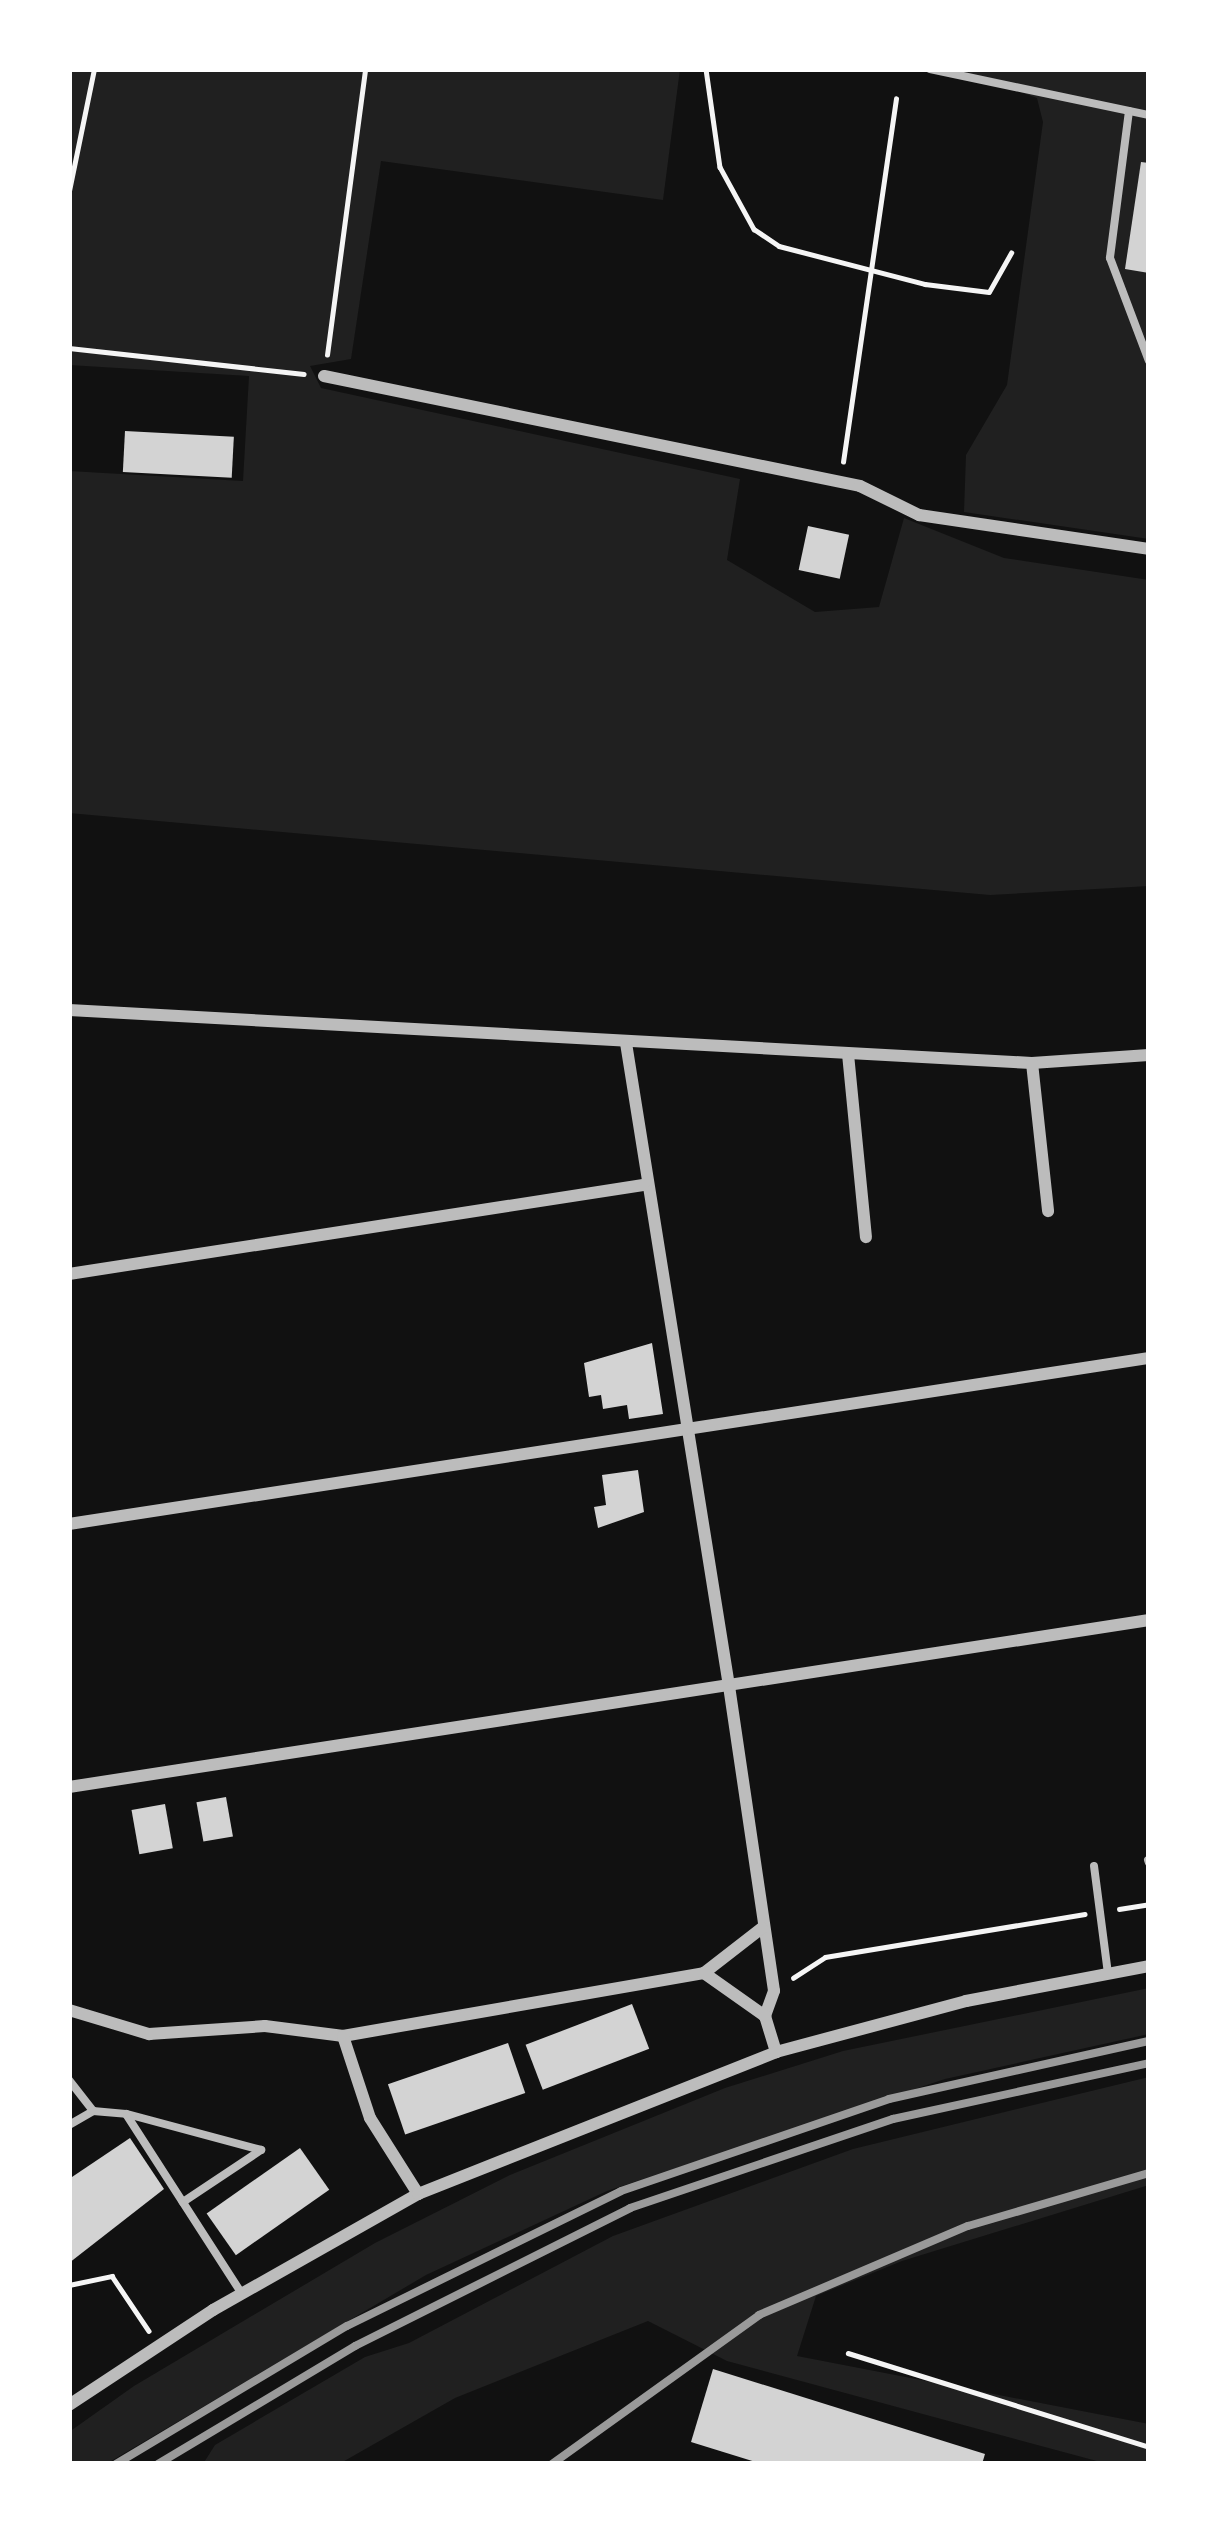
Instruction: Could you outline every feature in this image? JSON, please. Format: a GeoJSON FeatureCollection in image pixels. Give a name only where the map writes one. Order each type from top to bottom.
{"type":"FeatureCollection","features":[{"type":"Feature","properties":{"kind":"street"},"geometry":{"type":"LineString","coordinates":[[324,376],[840,482],[919,515],[1149,549]]}},
{"type":"Feature","properties":{"kind":"street"},"geometry":{"type":"LineString","coordinates":[[69,1010],[1033,1063],[1149,1055]]}},
{"type":"Feature","properties":{"kind":"street"},"geometry":{"type":"LineString","coordinates":[[626,1043],[643,1185],[688,1424],[729,1686],[774,1991],[765,2015],[776,2052]]}},
{"type":"Feature","properties":{"kind":"street"},"geometry":{"type":"LineString","coordinates":[[848,1054],[866,1237]]}},
{"type":"Feature","properties":{"kind":"street"},"geometry":{"type":"LineString","coordinates":[[1033,1063],[1048,1211]]}},
{"type":"Feature","properties":{"kind":"street"},"geometry":{"type":"LineString","coordinates":[[69,1274],[643,1185]]}},
{"type":"Feature","properties":{"kind":"street"},"geometry":{"type":"LineString","coordinates":[[69,1524],[688,1424],[1149,1358]]}},
{"type":"Feature","properties":{"kind":"street"},"geometry":{"type":"LineString","coordinates":[[69,1786],[1149,1620]]}},
{"type":"Feature","properties":{"kind":"street"},"geometry":{"type":"LineString","coordinates":[[69,2010],[149,2034],[265,2026],[343,2036],[704,1973],[762,1928]]}},
{"type":"Feature","properties":{"kind":"street"},"geometry":{"type":"LineString","coordinates":[[69,2405],[242,2294],[418,2194],[776,2052],[966,2001],[1149,1966]]}},
{"type":"Feature","properties":{"kind":"street"},"geometry":{"type":"LineString","coordinates":[[704,1973],[765,2015]]}},
{"type":"Feature","properties":{"kind":"street"},"geometry":{"type":"LineString","coordinates":[[343,2036],[370,2118],[418,2194]]}},
{"type":"Feature","properties":{"kind":"lane"},"geometry":{"type":"LineString","coordinates":[[930,69],[1149,115]]}},
{"type":"Feature","properties":{"kind":"lane"},"geometry":{"type":"LineString","coordinates":[[1129,111],[1110,259],[1149,361]]}},
{"type":"Feature","properties":{"kind":"lane"},"geometry":{"type":"LineString","coordinates":[[1094,1866],[1108,1974]]}},
{"type":"Feature","properties":{"kind":"lane"},"geometry":{"type":"LineString","coordinates":[[69,2080],[93,2111]]}},
{"type":"Feature","properties":{"kind":"lane"},"geometry":{"type":"LineString","coordinates":[[69,2125],[93,2111],[126,2114],[261,2150],[183,2202]]}},
{"type":"Feature","properties":{"kind":"lane"},"geometry":{"type":"LineString","coordinates":[[126,2114],[242,2294]]}},
{"type":"Feature","properties":{"kind":"path"},"geometry":{"type":"LineString","coordinates":[[69,191],[94,69]]}},
{"type":"Feature","properties":{"kind":"path"},"geometry":{"type":"LineString","coordinates":[[69,348],[324,376],[365,69]]}},
{"type":"Feature","properties":{"kind":"path"},"geometry":{"type":"LineString","coordinates":[[706,69],[709,130],[754,229],[779,246],[871,270],[989,292],[1011,253]]}},
{"type":"Feature","properties":{"kind":"path"},"geometry":{"type":"LineString","coordinates":[[840,482],[896,99]]}},
{"type":"Feature","properties":{"kind":"path"},"geometry":{"type":"LineString","coordinates":[[774,1991],[825,1957],[1149,1904]]}},
{"type":"Feature","properties":{"kind":"path"},"geometry":{"type":"LineString","coordinates":[[69,2285],[112,2276],[159,2346]]}},
{"type":"Feature","properties":{"kind":"path"},"geometry":{"type":"LineString","coordinates":[[848,2353],[1149,2447]]}},
{"type":"Feature","properties":{"kind":"shaded area"},"geometry":{"type":"Polygon","coordinates":[[[69,69],[680,69],[663,200],[381,161],[351,359],[310,366],[321,388],[740,479],[727,560],[815,612],[879,607],[904,518],[1004,558],[1149,580],[1149,886],[990,895],[69,813],[69,471],[243,481],[249,376],[69,365],[69,69]]]}},
{"type":"Feature","properties":{"kind":"shaded area"},"geometry":{"type":"Polygon","coordinates":[[[956,69],[1149,69],[1149,539],[964,512],[966,455],[1007,385],[1043,122],[1037,98],[956,69]]]}},
{"type":"Feature","properties":{"kind":"shaded area"},"geometry":{"type":"Polygon","coordinates":[[[1149,1988],[1149,2034],[945,2079],[607,2191],[426,2275],[106,2464],[69,2464],[69,2432],[134,2386],[375,2243],[510,2175],[725,2088],[843,2051],[1149,1988]]]}},
{"type":"Feature","properties":{"kind":"shaded area"},"geometry":{"type":"Polygon","coordinates":[[[1149,2077],[1149,2185],[902,2261],[816,2296],[797,2356],[1149,2424],[1149,2464],[1108,2464],[727,2361],[648,2321],[455,2398],[339,2464],[203,2464],[215,2445],[365,2357],[409,2343],[613,2236],[853,2149],[1149,2077]]]}},
{"type":"Feature","properties":{"kind":"building"},"geometry":{"type":"Polygon","coordinates":[[[1141,162],[1149,163],[1149,273],[1125,269],[1141,162]]]}},
{"type":"Feature","properties":{"kind":"building"},"geometry":{"type":"Polygon","coordinates":[[[125,431],[234,437],[232,478],[123,472],[125,431]]]}},
{"type":"Feature","properties":{"kind":"building"},"geometry":{"type":"Polygon","coordinates":[[[808,526],[849,535],[840,579],[799,570],[808,526]]]}},
{"type":"Feature","properties":{"kind":"building"},"geometry":{"type":"Polygon","coordinates":[[[652,1343],[663,1414],[629,1419],[627,1405],[603,1409],[601,1395],[589,1397],[584,1363],[652,1343]]]}},
{"type":"Feature","properties":{"kind":"building"},"geometry":{"type":"Polygon","coordinates":[[[638,1470],[644,1512],[598,1528],[594,1507],[606,1505],[602,1475],[638,1470]]]}},
{"type":"Feature","properties":{"kind":"building"},"geometry":{"type":"Polygon","coordinates":[[[226,1797],[233,1836],[203,1842],[196,1802],[226,1797]]]}},
{"type":"Feature","properties":{"kind":"building"},"geometry":{"type":"Polygon","coordinates":[[[165,1804],[173,1848],[139,1854],[132,1810],[165,1804]]]}},
{"type":"Feature","properties":{"kind":"building"},"geometry":{"type":"Polygon","coordinates":[[[632,2004],[649,2049],[543,2090],[526,2045],[632,2004]]]}},
{"type":"Feature","properties":{"kind":"building"},"geometry":{"type":"Polygon","coordinates":[[[508,2043],[525,2093],[405,2134],[388,2084],[508,2043]]]}},
{"type":"Feature","properties":{"kind":"building"},"geometry":{"type":"Polygon","coordinates":[[[130,2138],[164,2189],[69,2263],[69,2179],[130,2138]]]}},
{"type":"Feature","properties":{"kind":"building"},"geometry":{"type":"Polygon","coordinates":[[[300,2148],[329,2190],[236,2255],[207,2213],[300,2148]]]}},
{"type":"Feature","properties":{"kind":"building"},"geometry":{"type":"Polygon","coordinates":[[[713,2369],[985,2454],[982,2464],[762,2464],[691,2442],[713,2369]]]}},
{"type":"Feature","properties":{"kind":"railway"},"geometry":{"type":"LineString","coordinates":[[116,2464],[347,2326],[621,2191],[889,2099],[1149,2041]]}},
{"type":"Feature","properties":{"kind":"railway"},"geometry":{"type":"LineString","coordinates":[[158,2464],[355,2346],[630,2208],[893,2119],[1149,2063]]}},
{"type":"Feature","properties":{"kind":"railway"},"geometry":{"type":"LineString","coordinates":[[552,2464],[759,2315],[968,2226],[1149,2173]]}}]}
